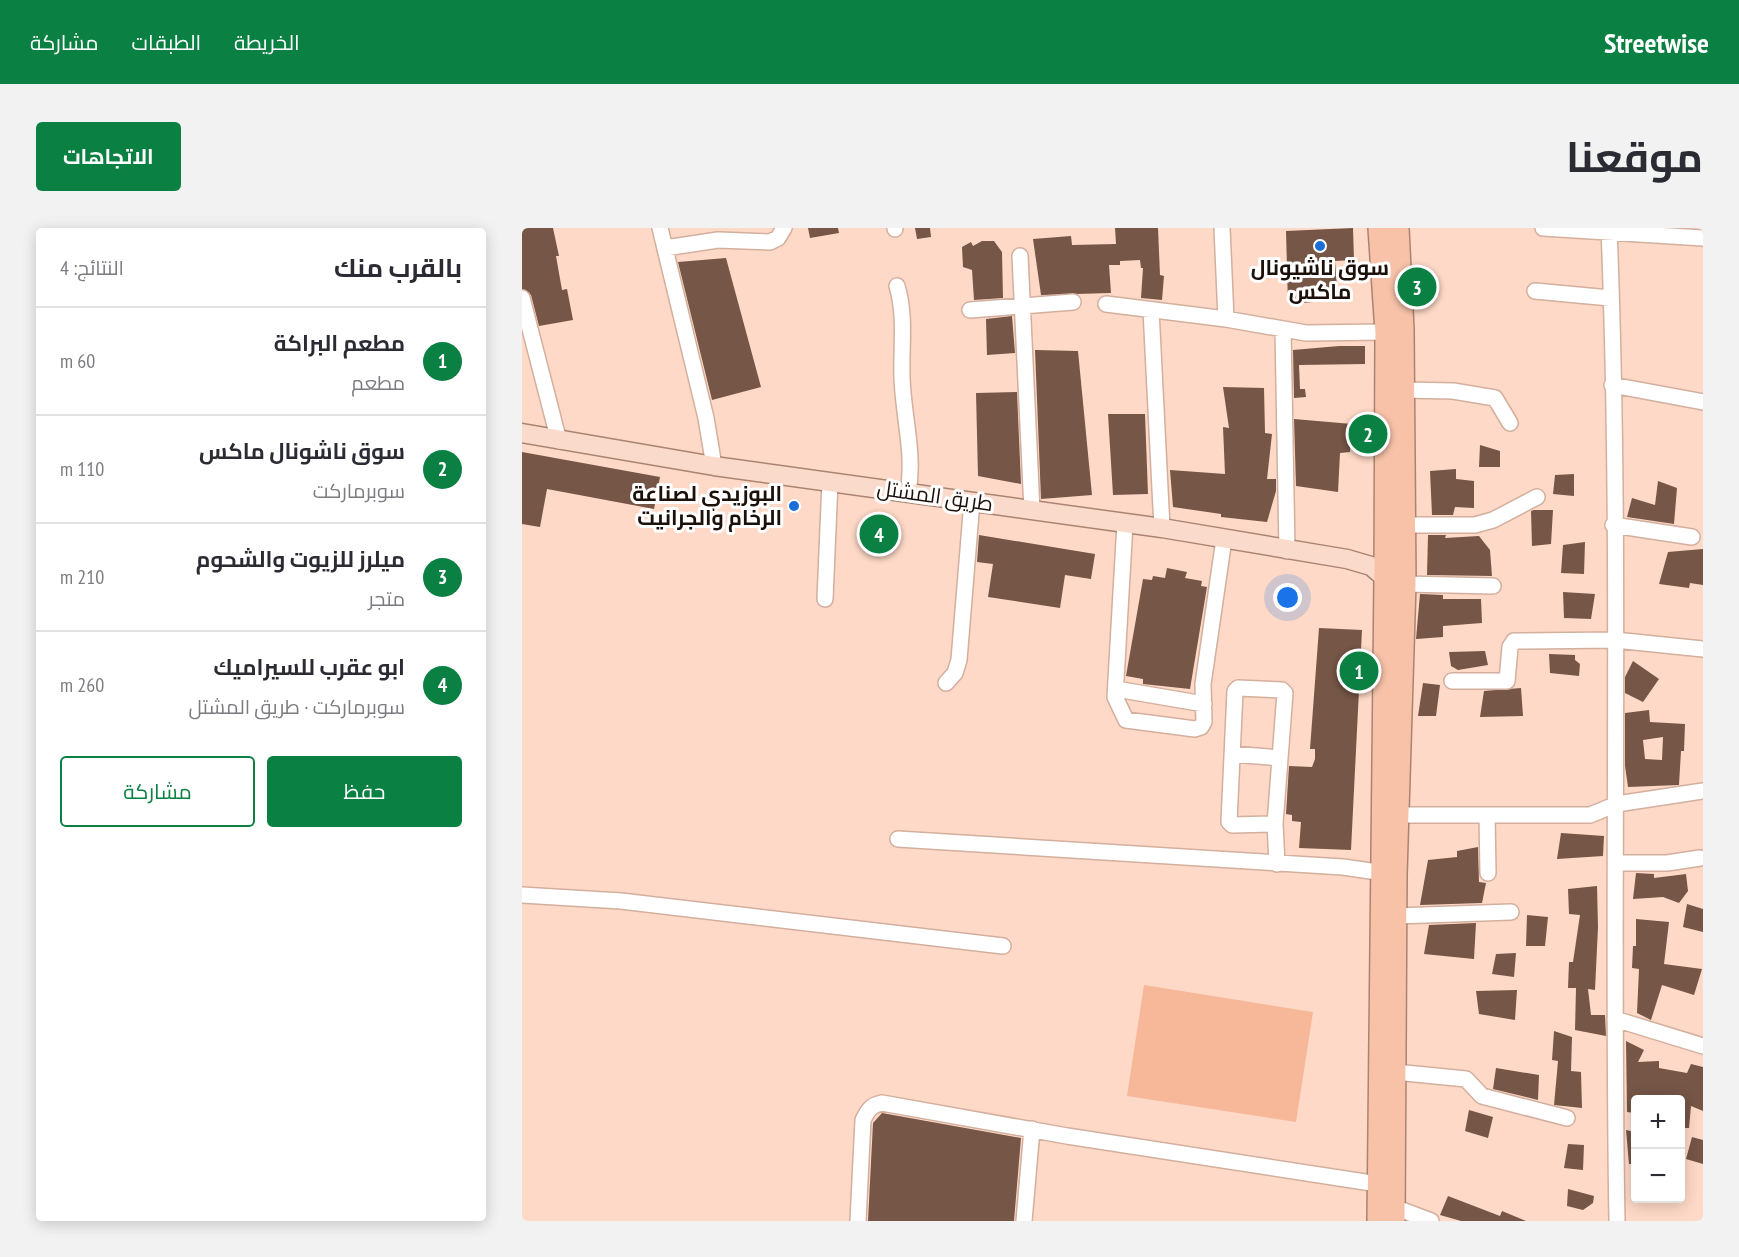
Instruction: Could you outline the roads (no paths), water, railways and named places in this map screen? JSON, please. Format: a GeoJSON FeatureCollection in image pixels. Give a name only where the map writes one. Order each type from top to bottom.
{"type":"FeatureCollection","features":[{"type":"Feature","properties":{"kind":"highway"},"geometry":{"type":"LineString","coordinates":[[1379,228],[1386,332],[1385,547],[1396,581],[1398,815],[1388,873],[1396,916],[1394,1214]]}},
{"type":"Feature","properties":{"kind":"highway"},"geometry":{"type":"LineString","coordinates":[[1378,1221],[1396,581],[1403,525],[1403,390],[1398,228]]}},
{"type":"Feature","properties":{"kind":"main road","name":"طريق المشتل"},"geometry":{"type":"LineString","coordinates":[[522,433],[714,466],[1162,528],[1347,559],[1371,566],[1396,581]]}},
{"type":"Feature","properties":{"kind":"main road","name":"طريق المشتل"},"geometry":{"type":"LineString","coordinates":[[1347,559],[1369,557],[1385,547]]}},
{"type":"Feature","properties":{"kind":"street"},"geometry":{"type":"LineString","coordinates":[[660,228],[706,418],[714,466]]}},
{"type":"Feature","properties":{"kind":"street"},"geometry":{"type":"LineString","coordinates":[[665,248],[718,240],[770,242],[778,238],[784,228]]}},
{"type":"Feature","properties":{"kind":"street"},"geometry":{"type":"LineString","coordinates":[[1222,228],[1226,319]]}},
{"type":"Feature","properties":{"kind":"street"},"geometry":{"type":"LineString","coordinates":[[1543,228],[1609,230],[1703,238]]}},
{"type":"Feature","properties":{"kind":"street"},"geometry":{"type":"LineString","coordinates":[[1609,230],[1617,804],[1615,1018],[1617,1221]]}},
{"type":"Feature","properties":{"kind":"street"},"geometry":{"type":"LineString","coordinates":[[1020,256],[1032,510]]}},
{"type":"Feature","properties":{"kind":"street"},"geometry":{"type":"LineString","coordinates":[[897,286],[902,304],[902,378],[912,472],[908,492]]}},
{"type":"Feature","properties":{"kind":"street"},"geometry":{"type":"LineString","coordinates":[[1535,291],[1610,298]]}},
{"type":"Feature","properties":{"kind":"street"},"geometry":{"type":"LineString","coordinates":[[522,298],[559,441]]}},
{"type":"Feature","properties":{"kind":"street"},"geometry":{"type":"LineString","coordinates":[[970,309],[1073,302]]}},
{"type":"Feature","properties":{"kind":"street"},"geometry":{"type":"LineString","coordinates":[[1106,304],[1226,319],[1306,333],[1386,332]]}},
{"type":"Feature","properties":{"kind":"street"},"geometry":{"type":"LineString","coordinates":[[1151,310],[1162,528]]}},
{"type":"Feature","properties":{"kind":"street"},"geometry":{"type":"LineString","coordinates":[[1282,329],[1287,550]]}},
{"type":"Feature","properties":{"kind":"street"},"geometry":{"type":"LineString","coordinates":[[1612,385],[1703,402]]}},
{"type":"Feature","properties":{"kind":"street"},"geometry":{"type":"LineString","coordinates":[[1403,390],[1453,391],[1495,398],[1510,423]]}},
{"type":"Feature","properties":{"kind":"street"},"geometry":{"type":"LineString","coordinates":[[825,599],[830,481]]}},
{"type":"Feature","properties":{"kind":"street"},"geometry":{"type":"LineString","coordinates":[[1403,525],[1475,525],[1494,520],[1537,497]]}},
{"type":"Feature","properties":{"kind":"street"},"geometry":{"type":"LineString","coordinates":[[946,683],[955,673],[959,660],[972,501]]}},
{"type":"Feature","properties":{"kind":"street"},"geometry":{"type":"LineString","coordinates":[[1125,523],[1115,697],[1126,720],[1195,729],[1201,728],[1204,723],[1203,684],[1224,539]]}},
{"type":"Feature","properties":{"kind":"street"},"geometry":{"type":"LineString","coordinates":[[1613,525],[1692,537]]}},
{"type":"Feature","properties":{"kind":"street"},"geometry":{"type":"LineString","coordinates":[[1396,581],[1493,586]]}},
{"type":"Feature","properties":{"kind":"street"},"geometry":{"type":"LineString","coordinates":[[1452,681],[1507,681],[1510,646],[1514,641],[1615,640],[1703,649]]}},
{"type":"Feature","properties":{"kind":"street"},"geometry":{"type":"LineString","coordinates":[[1116,689],[1204,704]]}},
{"type":"Feature","properties":{"kind":"street"},"geometry":{"type":"LineString","coordinates":[[1275,824],[1230,824],[1236,689],[1282,690],[1285,693],[1275,824],[1277,864]]}},
{"type":"Feature","properties":{"kind":"street"},"geometry":{"type":"LineString","coordinates":[[1232,754],[1280,758]]}},
{"type":"Feature","properties":{"kind":"street"},"geometry":{"type":"LineString","coordinates":[[1398,815],[1590,815],[1617,804],[1703,791]]}},
{"type":"Feature","properties":{"kind":"street"},"geometry":{"type":"LineString","coordinates":[[1487,815],[1488,873]]}},
{"type":"Feature","properties":{"kind":"street"},"geometry":{"type":"LineString","coordinates":[[898,839],[1388,873]]}},
{"type":"Feature","properties":{"kind":"street"},"geometry":{"type":"LineString","coordinates":[[1616,863],[1667,863],[1700,858]]}},
{"type":"Feature","properties":{"kind":"street"},"geometry":{"type":"LineString","coordinates":[[522,895],[633,903],[1003,946]]}},
{"type":"Feature","properties":{"kind":"street"},"geometry":{"type":"LineString","coordinates":[[1396,916],[1511,912]]}},
{"type":"Feature","properties":{"kind":"street"},"geometry":{"type":"LineString","coordinates":[[1615,1018],[1703,1046]]}},
{"type":"Feature","properties":{"kind":"street"},"geometry":{"type":"LineString","coordinates":[[1395,1072],[1466,1079],[1482,1096],[1567,1118]]}},
{"type":"Feature","properties":{"kind":"street"},"geometry":{"type":"LineString","coordinates":[[858,1221],[863,1120],[867,1110],[882,1103],[1378,1184]]}},
{"type":"Feature","properties":{"kind":"street"},"geometry":{"type":"LineString","coordinates":[[1024,1221],[1032,1129]]}},
{"type":"Feature","properties":{"kind":"street"},"geometry":{"type":"LineString","coordinates":[[1394,1214],[1431,1221]]}},
{"type":"Feature","properties":{"kind":"place","name":"سوق ناشيونال ماكس"},"geometry":{"type":"Point","coordinates":[1320,246]}},
{"type":"Feature","properties":{"kind":"place","name":"ميلرز للزيوت والشحوم"},"geometry":{"type":"Point","coordinates":[1417,287]}},
{"type":"Feature","properties":{"kind":"place","name":"سوق ناشونال ماكس"},"geometry":{"type":"Point","coordinates":[1368,434]}},
{"type":"Feature","properties":{"kind":"place","name":"البوزيدي لصناعة الرخام والجرانيت"},"geometry":{"type":"Point","coordinates":[794,506]}},
{"type":"Feature","properties":{"kind":"place","name":"ابو عقرب للسيراميك"},"geometry":{"type":"Point","coordinates":[879,534]}},
{"type":"Feature","properties":{"kind":"place","name":"مطعم البراكة"},"geometry":{"type":"Point","coordinates":[1359,671]}}]}
